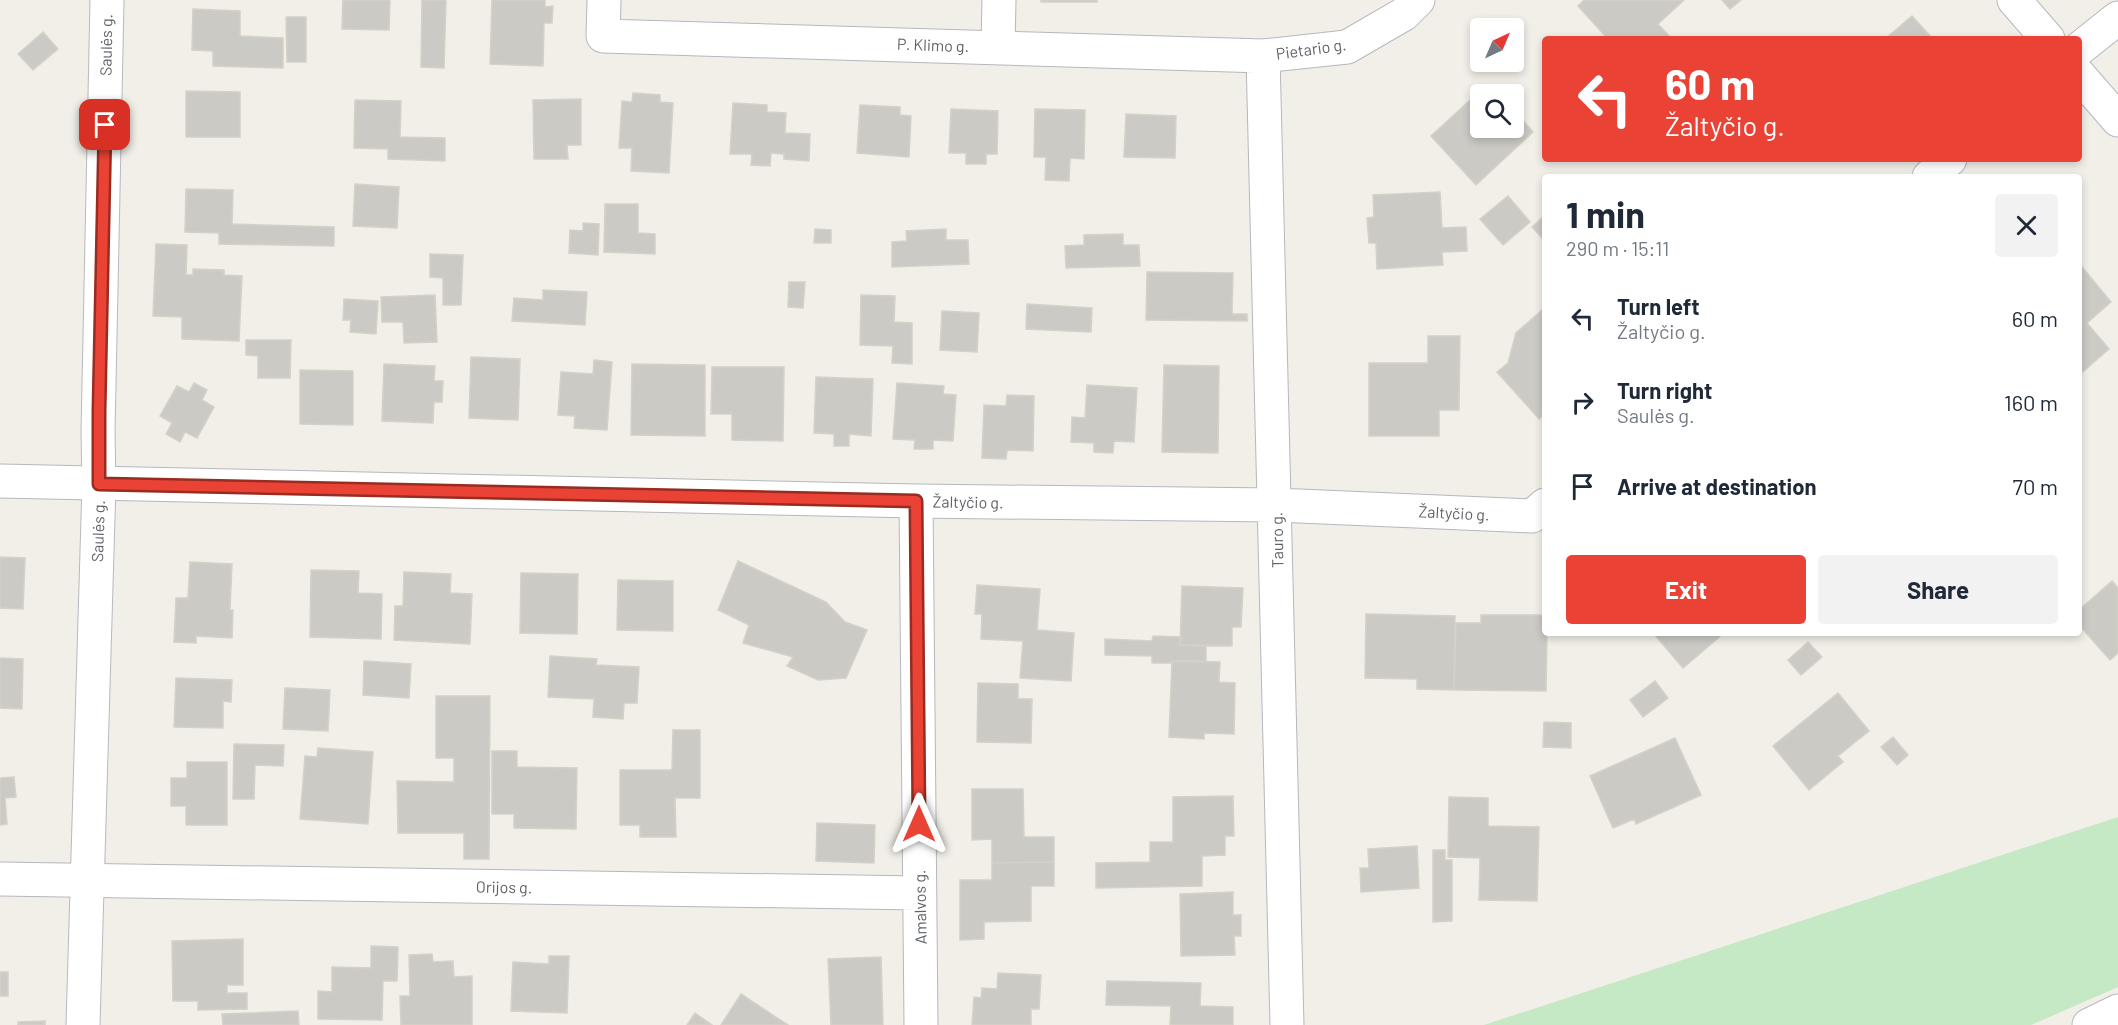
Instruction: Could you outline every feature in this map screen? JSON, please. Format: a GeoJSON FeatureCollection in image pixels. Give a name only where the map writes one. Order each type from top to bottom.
{"type":"FeatureCollection","features":[{"type":"Feature","properties":{"kind":"street","name":"Saulės g."},"geometry":{"type":"LineString","coordinates":[[83,1025],[99,484],[107,0]]}},
{"type":"Feature","properties":{"kind":"street","name":"P. Klimo g."},"geometry":{"type":"LineString","coordinates":[[604,0],[603,36],[1263,56]]}},
{"type":"Feature","properties":{"kind":"street"},"geometry":{"type":"LineString","coordinates":[[998,47],[999,0]]}},
{"type":"Feature","properties":{"kind":"street","name":"Pietario g."},"geometry":{"type":"LineString","coordinates":[[1263,56],[1347,47],[1404,14],[1418,0]]}},
{"type":"Feature","properties":{"kind":"street"},"geometry":{"type":"LineString","coordinates":[[2014,0],[2045,36]]}},
{"type":"Feature","properties":{"kind":"street"},"geometry":{"type":"LineString","coordinates":[[2082,47],[2118,18]]}},
{"type":"Feature","properties":{"kind":"street","name":"Tauro g."},"geometry":{"type":"LineString","coordinates":[[1263,56],[1276,505],[1287,1025]]}},
{"type":"Feature","properties":{"kind":"street"},"geometry":{"type":"LineString","coordinates":[[2082,78],[2118,120]]}},
{"type":"Feature","properties":{"kind":"street"},"geometry":{"type":"LineString","coordinates":[[1932,174],[1946,162]]}},
{"type":"Feature","properties":{"kind":"street","name":"Žaltyčio g."},"geometry":{"type":"LineString","coordinates":[[0,481],[916,501],[1276,505],[1532,516],[1542,508]]}},
{"type":"Feature","properties":{"kind":"street","name":"Amalvos g."},"geometry":{"type":"LineString","coordinates":[[916,501],[921,1025]]}},
{"type":"Feature","properties":{"kind":"street","name":"Orijos g."},"geometry":{"type":"LineString","coordinates":[[0,879],[919,893]]}},
{"type":"Feature","properties":{"kind":"street"},"geometry":{"type":"LineString","coordinates":[[2089,1025],[2118,1011]]}},
{"type":"Feature","properties":{"kind":"green space"},"geometry":{"type":"Polygon","coordinates":[[[2118,817],[2118,987],[2031,1025],[1484,1025],[2118,817]]]}},
{"type":"Feature","properties":{"kind":"building"},"geometry":{"type":"Polygon","coordinates":[[[343,0],[390,0],[389,30],[342,29],[343,0]]]}},
{"type":"Feature","properties":{"kind":"building"},"geometry":{"type":"Polygon","coordinates":[[[422,0],[446,0],[444,68],[421,67],[422,0]]]}},
{"type":"Feature","properties":{"kind":"building"},"geometry":{"type":"Polygon","coordinates":[[[492,0],[545,0],[545,7],[553,6],[552,23],[544,23],[543,66],[490,64],[492,0]]]}},
{"type":"Feature","properties":{"kind":"building"},"geometry":{"type":"Polygon","coordinates":[[[1041,0],[1097,0],[1097,2],[1041,2],[1041,0]]]}},
{"type":"Feature","properties":{"kind":"building"},"geometry":{"type":"Polygon","coordinates":[[[1584,0],[1684,0],[1658,24],[1669,36],[1605,36],[1578,6],[1584,0]]]}},
{"type":"Feature","properties":{"kind":"building"},"geometry":{"type":"Polygon","coordinates":[[[1722,0],[1741,0],[1730,9],[1722,0]]]}},
{"type":"Feature","properties":{"kind":"building"},"geometry":{"type":"Polygon","coordinates":[[[193,9],[240,11],[240,36],[283,38],[283,68],[213,66],[213,51],[192,50],[193,9]]]}},
{"type":"Feature","properties":{"kind":"building"},"geometry":{"type":"Polygon","coordinates":[[[1912,16],[1930,36],[1889,36],[1912,16]]]}},
{"type":"Feature","properties":{"kind":"building"},"geometry":{"type":"Polygon","coordinates":[[[286,17],[306,17],[306,62],[287,62],[286,17]]]}},
{"type":"Feature","properties":{"kind":"building"},"geometry":{"type":"Polygon","coordinates":[[[43,32],[58,49],[33,70],[18,54],[43,32]]]}},
{"type":"Feature","properties":{"kind":"building"},"geometry":{"type":"Polygon","coordinates":[[[186,91],[240,92],[240,137],[186,137],[186,91]]]}},
{"type":"Feature","properties":{"kind":"building"},"geometry":{"type":"Polygon","coordinates":[[[633,93],[660,95],[660,102],[673,103],[669,173],[631,171],[632,148],[619,148],[622,101],[632,102],[633,93]]]}},
{"type":"Feature","properties":{"kind":"building"},"geometry":{"type":"Polygon","coordinates":[[[581,99],[581,145],[567,145],[568,159],[534,159],[533,100],[581,99]]]}},
{"type":"Feature","properties":{"kind":"building"},"geometry":{"type":"Polygon","coordinates":[[[355,100],[401,101],[400,137],[445,138],[445,161],[388,159],[388,149],[354,148],[355,100]]]}},
{"type":"Feature","properties":{"kind":"building"},"geometry":{"type":"Polygon","coordinates":[[[1470,100],[1470,138],[1524,138],[1524,122],[1533,132],[1476,185],[1431,136],[1470,100]]]}},
{"type":"Feature","properties":{"kind":"building"},"geometry":{"type":"Polygon","coordinates":[[[733,103],[767,105],[767,112],[786,113],[785,133],[810,134],[809,161],[784,159],[784,154],[771,153],[770,166],[751,165],[752,154],[730,154],[733,103]]]}},
{"type":"Feature","properties":{"kind":"building"},"geometry":{"type":"Polygon","coordinates":[[[860,105],[900,107],[900,115],[911,116],[909,157],[857,153],[860,105]]]}},
{"type":"Feature","properties":{"kind":"building"},"geometry":{"type":"Polygon","coordinates":[[[951,109],[998,111],[997,154],[986,154],[986,164],[966,164],[966,153],[949,153],[951,109]]]}},
{"type":"Feature","properties":{"kind":"building"},"geometry":{"type":"Polygon","coordinates":[[[1035,109],[1085,110],[1084,159],[1070,158],[1069,181],[1045,180],[1046,157],[1034,157],[1035,109]]]}},
{"type":"Feature","properties":{"kind":"building"},"geometry":{"type":"Polygon","coordinates":[[[1126,114],[1176,116],[1175,158],[1124,157],[1126,114]]]}},
{"type":"Feature","properties":{"kind":"building"},"geometry":{"type":"Polygon","coordinates":[[[355,184],[399,187],[397,228],[353,226],[355,184]]]}},
{"type":"Feature","properties":{"kind":"building"},"geometry":{"type":"Polygon","coordinates":[[[186,189],[233,190],[232,224],[334,227],[334,246],[219,244],[219,233],[185,232],[186,189]]]}},
{"type":"Feature","properties":{"kind":"building"},"geometry":{"type":"Polygon","coordinates":[[[1440,192],[1442,228],[1466,227],[1467,251],[1442,252],[1443,265],[1377,269],[1376,243],[1369,243],[1367,218],[1374,217],[1373,195],[1440,192]]]}},
{"type":"Feature","properties":{"kind":"building"},"geometry":{"type":"Polygon","coordinates":[[[1508,196],[1530,222],[1503,245],[1480,219],[1508,196]]]}},
{"type":"Feature","properties":{"kind":"building"},"geometry":{"type":"Polygon","coordinates":[[[605,204],[638,204],[638,233],[655,234],[655,254],[604,252],[605,204]]]}},
{"type":"Feature","properties":{"kind":"building"},"geometry":{"type":"Polygon","coordinates":[[[1542,218],[1542,238],[1532,227],[1542,218]]]}},
{"type":"Feature","properties":{"kind":"building"},"geometry":{"type":"Polygon","coordinates":[[[583,223],[599,224],[598,255],[569,253],[570,230],[583,231],[583,223]]]}},
{"type":"Feature","properties":{"kind":"building"},"geometry":{"type":"Polygon","coordinates":[[[815,229],[831,230],[831,243],[814,243],[815,229]]]}},
{"type":"Feature","properties":{"kind":"building"},"geometry":{"type":"Polygon","coordinates":[[[946,229],[946,240],[968,240],[969,264],[892,267],[892,242],[907,241],[906,231],[946,229]]]}},
{"type":"Feature","properties":{"kind":"building"},"geometry":{"type":"Polygon","coordinates":[[[1123,234],[1123,245],[1139,245],[1140,266],[1066,268],[1065,246],[1084,245],[1084,235],[1123,234]]]}},
{"type":"Feature","properties":{"kind":"building"},"geometry":{"type":"Polygon","coordinates":[[[156,244],[187,245],[186,275],[193,275],[193,269],[224,270],[224,275],[242,276],[239,341],[182,339],[182,317],[153,316],[156,244]]]}},
{"type":"Feature","properties":{"kind":"building"},"geometry":{"type":"Polygon","coordinates":[[[430,254],[463,255],[461,305],[443,305],[443,278],[430,277],[430,254]]]}},
{"type":"Feature","properties":{"kind":"building"},"geometry":{"type":"Polygon","coordinates":[[[2082,267],[2111,302],[2087,323],[2109,349],[2082,372],[2082,267]]]}},
{"type":"Feature","properties":{"kind":"building"},"geometry":{"type":"Polygon","coordinates":[[[1147,272],[1233,273],[1232,314],[1247,314],[1247,321],[1146,320],[1147,272]]]}},
{"type":"Feature","properties":{"kind":"building"},"geometry":{"type":"Polygon","coordinates":[[[789,282],[805,282],[803,308],[788,307],[789,282]]]}},
{"type":"Feature","properties":{"kind":"building"},"geometry":{"type":"Polygon","coordinates":[[[543,290],[587,292],[585,325],[512,321],[514,298],[543,300],[543,290]]]}},
{"type":"Feature","properties":{"kind":"building"},"geometry":{"type":"Polygon","coordinates":[[[435,295],[437,342],[404,343],[403,322],[382,322],[381,297],[435,295]]]}},
{"type":"Feature","properties":{"kind":"building"},"geometry":{"type":"Polygon","coordinates":[[[861,295],[895,296],[894,322],[912,323],[912,364],[892,363],[893,346],[860,345],[861,295]]]}},
{"type":"Feature","properties":{"kind":"building"},"geometry":{"type":"Polygon","coordinates":[[[344,299],[378,301],[376,334],[350,332],[351,320],[343,320],[344,299]]]}},
{"type":"Feature","properties":{"kind":"building"},"geometry":{"type":"Polygon","coordinates":[[[1027,304],[1092,308],[1091,332],[1026,329],[1027,304]]]}},
{"type":"Feature","properties":{"kind":"building"},"geometry":{"type":"Polygon","coordinates":[[[1542,310],[1542,416],[1539,419],[1497,372],[1508,363],[1516,333],[1542,310]]]}},
{"type":"Feature","properties":{"kind":"building"},"geometry":{"type":"Polygon","coordinates":[[[942,311],[979,313],[977,352],[940,350],[942,311]]]}},
{"type":"Feature","properties":{"kind":"building"},"geometry":{"type":"Polygon","coordinates":[[[1428,336],[1460,336],[1459,410],[1439,410],[1439,436],[1369,436],[1369,363],[1428,363],[1428,336]]]}},
{"type":"Feature","properties":{"kind":"building"},"geometry":{"type":"Polygon","coordinates":[[[246,340],[291,340],[290,378],[258,378],[258,356],[246,355],[246,340]]]}},
{"type":"Feature","properties":{"kind":"building"},"geometry":{"type":"Polygon","coordinates":[[[471,357],[520,359],[518,420],[469,418],[471,357]]]}},
{"type":"Feature","properties":{"kind":"building"},"geometry":{"type":"Polygon","coordinates":[[[594,360],[612,362],[607,430],[574,428],[575,416],[558,415],[561,372],[593,374],[594,360]]]}},
{"type":"Feature","properties":{"kind":"building"},"geometry":{"type":"Polygon","coordinates":[[[384,364],[435,366],[434,381],[443,381],[442,402],[434,402],[433,423],[382,421],[384,364]]]}},
{"type":"Feature","properties":{"kind":"building"},"geometry":{"type":"Polygon","coordinates":[[[632,364],[705,365],[705,436],[631,435],[632,364]]]}},
{"type":"Feature","properties":{"kind":"building"},"geometry":{"type":"Polygon","coordinates":[[[1164,365],[1219,366],[1218,453],[1162,452],[1164,365]]]}},
{"type":"Feature","properties":{"kind":"building"},"geometry":{"type":"Polygon","coordinates":[[[712,367],[784,367],[783,441],[732,440],[732,414],[711,414],[712,367]]]}},
{"type":"Feature","properties":{"kind":"building"},"geometry":{"type":"Polygon","coordinates":[[[300,370],[353,371],[353,425],[300,424],[300,370]]]}},
{"type":"Feature","properties":{"kind":"building"},"geometry":{"type":"Polygon","coordinates":[[[816,377],[873,379],[871,436],[849,434],[849,446],[834,446],[834,434],[814,433],[816,377]]]}},
{"type":"Feature","properties":{"kind":"building"},"geometry":{"type":"Polygon","coordinates":[[[194,383],[207,390],[202,400],[214,407],[197,438],[185,432],[180,442],[166,434],[172,423],[160,416],[177,386],[189,392],[194,383]]]}},
{"type":"Feature","properties":{"kind":"building"},"geometry":{"type":"Polygon","coordinates":[[[897,383],[944,386],[943,394],[956,395],[953,441],[933,440],[933,449],[914,449],[915,440],[893,439],[897,383]]]}},
{"type":"Feature","properties":{"kind":"building"},"geometry":{"type":"Polygon","coordinates":[[[1087,385],[1137,388],[1134,442],[1114,441],[1113,453],[1094,452],[1094,443],[1071,442],[1072,417],[1085,418],[1087,385]]]}},
{"type":"Feature","properties":{"kind":"building"},"geometry":{"type":"Polygon","coordinates":[[[1007,395],[1034,396],[1033,451],[1007,450],[1006,459],[982,458],[984,405],[1006,406],[1007,395]]]}},
{"type":"Feature","properties":{"kind":"building"},"geometry":{"type":"Polygon","coordinates":[[[0,557],[25,558],[23,609],[0,608],[0,557]]]}},
{"type":"Feature","properties":{"kind":"building"},"geometry":{"type":"Polygon","coordinates":[[[738,561],[826,602],[845,622],[867,630],[846,678],[818,680],[787,666],[793,657],[743,643],[749,625],[718,610],[738,561]]]}},
{"type":"Feature","properties":{"kind":"building"},"geometry":{"type":"Polygon","coordinates":[[[190,562],[232,564],[230,610],[233,610],[232,638],[196,636],[196,643],[174,642],[176,598],[188,598],[190,562]]]}},
{"type":"Feature","properties":{"kind":"building"},"geometry":{"type":"Polygon","coordinates":[[[311,570],[359,571],[358,593],[382,594],[381,639],[310,637],[311,570]]]}},
{"type":"Feature","properties":{"kind":"building"},"geometry":{"type":"Polygon","coordinates":[[[404,572],[451,574],[450,593],[472,594],[470,644],[394,640],[395,606],[403,606],[404,572]]]}},
{"type":"Feature","properties":{"kind":"building"},"geometry":{"type":"Polygon","coordinates":[[[521,573],[578,574],[577,634],[520,633],[521,573]]]}},
{"type":"Feature","properties":{"kind":"building"},"geometry":{"type":"Polygon","coordinates":[[[618,580],[673,581],[673,631],[617,630],[618,580]]]}},
{"type":"Feature","properties":{"kind":"building"},"geometry":{"type":"Polygon","coordinates":[[[2112,581],[2118,588],[2118,653],[2110,660],[2082,628],[2082,607],[2112,581]]]}},
{"type":"Feature","properties":{"kind":"building"},"geometry":{"type":"Polygon","coordinates":[[[977,585],[1040,589],[1037,630],[1074,633],[1071,681],[1020,678],[1023,641],[981,639],[982,614],[975,614],[977,585]]]}},
{"type":"Feature","properties":{"kind":"building"},"geometry":{"type":"Polygon","coordinates":[[[1182,586],[1243,588],[1241,627],[1232,627],[1232,646],[1180,645],[1182,586]]]}},
{"type":"Feature","properties":{"kind":"building"},"geometry":{"type":"Polygon","coordinates":[[[1366,614],[1455,616],[1454,690],[1417,689],[1417,679],[1365,678],[1366,614]]]}},
{"type":"Feature","properties":{"kind":"building"},"geometry":{"type":"Polygon","coordinates":[[[1481,615],[1542,615],[1542,636],[1547,636],[1546,691],[1454,690],[1456,623],[1481,623],[1481,615]]]}},
{"type":"Feature","properties":{"kind":"building"},"geometry":{"type":"Polygon","coordinates":[[[1153,636],[1181,637],[1180,645],[1206,646],[1206,661],[1152,663],[1152,656],[1105,655],[1105,639],[1152,641],[1153,636]]]}},
{"type":"Feature","properties":{"kind":"building"},"geometry":{"type":"Polygon","coordinates":[[[1656,636],[1720,636],[1683,668],[1656,636]]]}},
{"type":"Feature","properties":{"kind":"building"},"geometry":{"type":"Polygon","coordinates":[[[1808,642],[1822,657],[1801,675],[1788,660],[1808,642]]]}},
{"type":"Feature","properties":{"kind":"building"},"geometry":{"type":"Polygon","coordinates":[[[550,656],[597,659],[596,665],[639,667],[637,703],[624,703],[623,719],[593,717],[594,699],[548,697],[550,656]]]}},
{"type":"Feature","properties":{"kind":"building"},"geometry":{"type":"Polygon","coordinates":[[[0,658],[23,659],[22,709],[0,708],[0,658]]]}},
{"type":"Feature","properties":{"kind":"building"},"geometry":{"type":"Polygon","coordinates":[[[364,661],[411,664],[409,698],[363,695],[364,661]]]}},
{"type":"Feature","properties":{"kind":"building"},"geometry":{"type":"Polygon","coordinates":[[[1172,661],[1220,662],[1219,682],[1235,683],[1234,734],[1204,733],[1204,739],[1169,737],[1172,661]]]}},
{"type":"Feature","properties":{"kind":"building"},"geometry":{"type":"Polygon","coordinates":[[[176,678],[232,680],[231,702],[223,701],[223,728],[174,727],[176,678]]]}},
{"type":"Feature","properties":{"kind":"building"},"geometry":{"type":"Polygon","coordinates":[[[1655,681],[1668,698],[1643,717],[1630,700],[1655,681]]]}},
{"type":"Feature","properties":{"kind":"building"},"geometry":{"type":"Polygon","coordinates":[[[978,683],[1018,684],[1018,699],[1032,699],[1031,743],[977,742],[978,683]]]}},
{"type":"Feature","properties":{"kind":"building"},"geometry":{"type":"Polygon","coordinates":[[[285,688],[330,690],[328,731],[283,729],[285,688]]]}},
{"type":"Feature","properties":{"kind":"building"},"geometry":{"type":"Polygon","coordinates":[[[1838,693],[1869,731],[1838,756],[1843,762],[1809,790],[1773,746],[1838,693]]]}},
{"type":"Feature","properties":{"kind":"building"},"geometry":{"type":"Polygon","coordinates":[[[436,696],[490,696],[489,859],[464,859],[464,833],[398,833],[397,781],[454,782],[454,758],[436,758],[436,696]]]}},
{"type":"Feature","properties":{"kind":"building"},"geometry":{"type":"Polygon","coordinates":[[[1544,722],[1571,723],[1571,748],[1543,747],[1544,722]]]}},
{"type":"Feature","properties":{"kind":"building"},"geometry":{"type":"Polygon","coordinates":[[[673,730],[700,730],[700,798],[675,798],[676,837],[640,837],[640,825],[620,825],[620,770],[672,770],[673,730]]]}},
{"type":"Feature","properties":{"kind":"building"},"geometry":{"type":"Polygon","coordinates":[[[1893,737],[1908,755],[1897,765],[1881,747],[1893,737]]]}},
{"type":"Feature","properties":{"kind":"building"},"geometry":{"type":"Polygon","coordinates":[[[1675,738],[1701,795],[1636,824],[1634,819],[1613,828],[1590,776],[1675,738]]]}},
{"type":"Feature","properties":{"kind":"building"},"geometry":{"type":"Polygon","coordinates":[[[234,744],[284,745],[283,766],[255,765],[254,799],[233,799],[234,744]]]}},
{"type":"Feature","properties":{"kind":"building"},"geometry":{"type":"Polygon","coordinates":[[[318,748],[373,752],[368,824],[300,819],[305,756],[317,757],[318,748]]]}},
{"type":"Feature","properties":{"kind":"building"},"geometry":{"type":"Polygon","coordinates":[[[492,751],[517,751],[517,767],[577,768],[576,829],[514,828],[514,814],[492,814],[492,751]]]}},
{"type":"Feature","properties":{"kind":"building"},"geometry":{"type":"Polygon","coordinates":[[[187,762],[227,762],[227,825],[186,825],[186,806],[171,806],[171,778],[187,778],[187,762]]]}},
{"type":"Feature","properties":{"kind":"building"},"geometry":{"type":"Polygon","coordinates":[[[14,777],[16,797],[5,798],[7,824],[0,825],[0,778],[14,777]]]}},
{"type":"Feature","properties":{"kind":"building"},"geometry":{"type":"Polygon","coordinates":[[[972,789],[1023,789],[1024,837],[1054,837],[1054,862],[992,863],[992,839],[972,840],[972,789]]]}},
{"type":"Feature","properties":{"kind":"building"},"geometry":{"type":"Polygon","coordinates":[[[1233,796],[1234,836],[1225,836],[1225,855],[1202,856],[1202,886],[1096,888],[1096,863],[1150,862],[1150,842],[1173,842],[1173,797],[1233,796]]]}},
{"type":"Feature","properties":{"kind":"building"},"geometry":{"type":"Polygon","coordinates":[[[1449,797],[1488,798],[1488,826],[1539,827],[1537,901],[1479,900],[1480,858],[1448,857],[1449,797]]]}},
{"type":"Feature","properties":{"kind":"building"},"geometry":{"type":"Polygon","coordinates":[[[817,823],[875,825],[874,863],[816,861],[817,823]]]}},
{"type":"Feature","properties":{"kind":"building"},"geometry":{"type":"Polygon","coordinates":[[[1417,846],[1419,888],[1361,892],[1360,868],[1369,868],[1368,849],[1417,846]]]}},
{"type":"Feature","properties":{"kind":"building"},"geometry":{"type":"Polygon","coordinates":[[[1433,850],[1445,850],[1445,860],[1452,860],[1452,921],[1433,922],[1433,850]]]}},
{"type":"Feature","properties":{"kind":"building"},"geometry":{"type":"Polygon","coordinates":[[[1054,862],[1054,886],[1031,886],[1031,921],[984,922],[984,939],[960,940],[960,880],[992,880],[992,863],[1054,862]]]}},
{"type":"Feature","properties":{"kind":"building"},"geometry":{"type":"Polygon","coordinates":[[[1233,892],[1233,915],[1241,915],[1241,936],[1234,936],[1235,955],[1181,956],[1180,894],[1233,892]]]}},
{"type":"Feature","properties":{"kind":"building"},"geometry":{"type":"Polygon","coordinates":[[[243,939],[243,985],[227,985],[227,993],[247,993],[247,1009],[198,1010],[198,1001],[173,1001],[172,941],[243,939]]]}},
{"type":"Feature","properties":{"kind":"building"},"geometry":{"type":"Polygon","coordinates":[[[371,946],[398,947],[397,981],[383,981],[382,1020],[318,1019],[318,991],[332,992],[332,967],[371,968],[371,946]]]}},
{"type":"Feature","properties":{"kind":"building"},"geometry":{"type":"Polygon","coordinates":[[[432,954],[433,962],[453,961],[454,977],[472,976],[472,1025],[401,1025],[400,996],[410,996],[409,955],[432,954]]]}},
{"type":"Feature","properties":{"kind":"building"},"geometry":{"type":"Polygon","coordinates":[[[549,956],[569,956],[567,1013],[511,1011],[513,962],[549,964],[549,956]]]}},
{"type":"Feature","properties":{"kind":"building"},"geometry":{"type":"Polygon","coordinates":[[[881,957],[883,1025],[831,1025],[828,959],[881,957]]]}},
{"type":"Feature","properties":{"kind":"building"},"geometry":{"type":"Polygon","coordinates":[[[0,972],[8,972],[8,996],[0,996],[0,972]]]}},
{"type":"Feature","properties":{"kind":"building"},"geometry":{"type":"Polygon","coordinates":[[[998,973],[1041,975],[1039,1009],[1031,1009],[1031,1025],[972,1025],[974,997],[981,998],[982,988],[997,989],[998,973]]]}},
{"type":"Feature","properties":{"kind":"building"},"geometry":{"type":"Polygon","coordinates":[[[1107,981],[1201,983],[1200,1006],[1233,1007],[1233,1025],[1170,1025],[1171,1006],[1106,1005],[1107,981]]]}},
{"type":"Feature","properties":{"kind":"building"},"geometry":{"type":"Polygon","coordinates":[[[741,994],[788,1025],[721,1025],[741,994]]]}},
{"type":"Feature","properties":{"kind":"building"},"geometry":{"type":"Polygon","coordinates":[[[298,1011],[299,1025],[223,1025],[222,1014],[298,1011]]]}},
{"type":"Feature","properties":{"kind":"building"},"geometry":{"type":"Polygon","coordinates":[[[695,1013],[712,1025],[687,1025],[695,1013]]]}},
{"type":"Feature","properties":{"kind":"building"},"geometry":{"type":"Polygon","coordinates":[[[45,1021],[45,1025],[18,1025],[18,1022],[45,1021]]]}},
{"type":"Feature","properties":{"kind":"route"},"geometry":{"type":"LineString","coordinates":[[105,125],[98,432],[99,484],[916,501],[919,824]]}}]}
